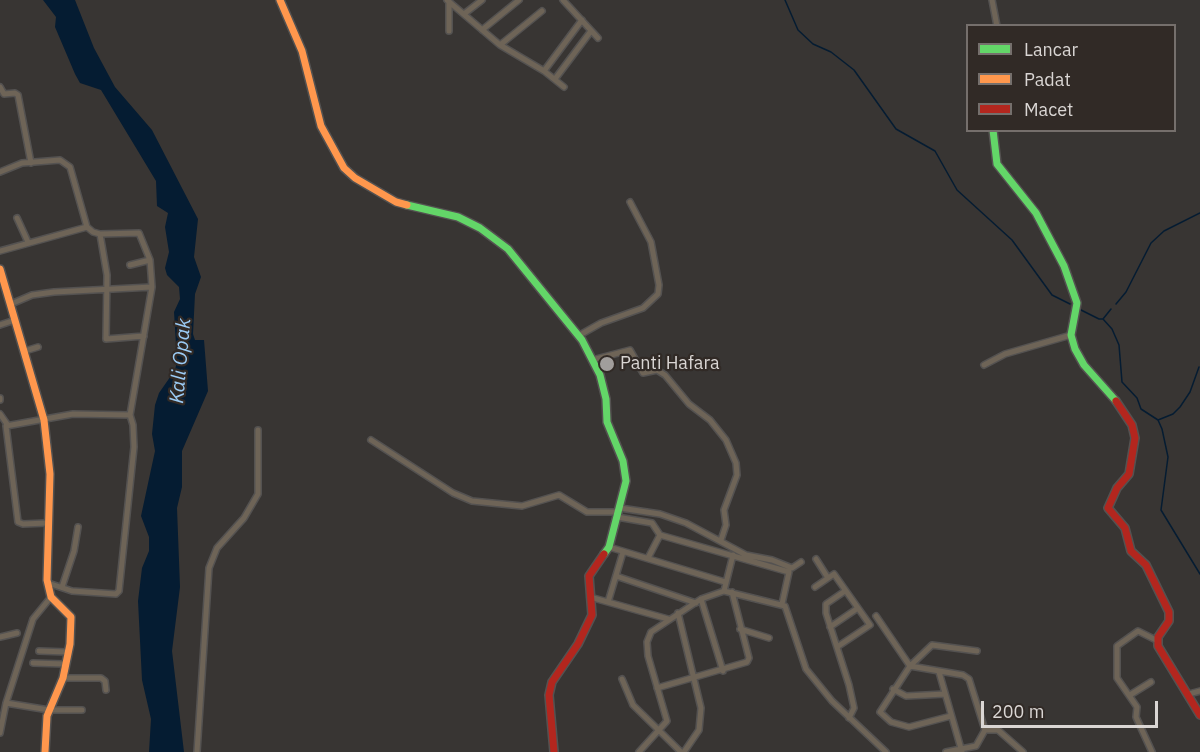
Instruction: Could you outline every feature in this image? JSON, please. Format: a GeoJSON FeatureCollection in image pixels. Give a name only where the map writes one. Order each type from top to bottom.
{"type":"FeatureCollection","features":[{"type":"Feature","properties":{"kind":"street"},"geometry":{"type":"LineString","coordinates":[[280,0],[302,51],[323,132],[344,168],[362,183],[396,202],[436,210],[480,228],[508,249],[578,336],[600,375],[606,399],[607,422],[627,476],[609,547],[589,576],[592,615],[550,688],[554,752]]}},
{"type":"Feature","properties":{"kind":"street"},"geometry":{"type":"LineString","coordinates":[[448,0],[500,45],[544,70],[564,87]]}},
{"type":"Feature","properties":{"kind":"street"},"geometry":{"type":"LineString","coordinates":[[448,0],[449,31]]}},
{"type":"Feature","properties":{"kind":"street"},"geometry":{"type":"LineString","coordinates":[[464,14],[482,0]]}},
{"type":"Feature","properties":{"kind":"street"},"geometry":{"type":"LineString","coordinates":[[482,30],[519,0]]}},
{"type":"Feature","properties":{"kind":"street"},"geometry":{"type":"LineString","coordinates":[[563,0],[598,38]]}},
{"type":"Feature","properties":{"kind":"street"},"geometry":{"type":"LineString","coordinates":[[992,0],[997,24]]}},
{"type":"Feature","properties":{"kind":"street"},"geometry":{"type":"LineString","coordinates":[[500,45],[542,11]]}},
{"type":"Feature","properties":{"kind":"street"},"geometry":{"type":"LineString","coordinates":[[544,70],[582,20]]}},
{"type":"Feature","properties":{"kind":"street"},"geometry":{"type":"LineString","coordinates":[[555,79],[591,31]]}},
{"type":"Feature","properties":{"kind":"street"},"geometry":{"type":"LineString","coordinates":[[0,87],[4,94],[18,95],[31,163]]}},
{"type":"Feature","properties":{"kind":"street"},"geometry":{"type":"LineString","coordinates":[[993,132],[997,164],[1036,213],[1064,266],[1077,303],[1071,335],[1073,344],[1084,365],[1113,396],[1134,431],[1128,477],[1117,488],[1108,508],[1125,528],[1131,551],[1146,565],[1169,612],[1169,621],[1158,641],[1161,651],[1200,715]]}},
{"type":"Feature","properties":{"kind":"street"},"geometry":{"type":"LineString","coordinates":[[0,172],[22,163],[60,160],[70,167],[87,227],[100,234],[139,233],[150,260],[152,287],[130,415],[135,447],[119,591],[116,594],[83,592],[48,584]]}},
{"type":"Feature","properties":{"kind":"street"},"geometry":{"type":"LineString","coordinates":[[578,336],[601,322],[643,308],[658,294],[660,285],[651,242],[630,202]]}},
{"type":"Feature","properties":{"kind":"street"},"geometry":{"type":"LineString","coordinates":[[17,218],[28,242]]}},
{"type":"Feature","properties":{"kind":"street"},"geometry":{"type":"LineString","coordinates":[[0,250],[87,227]]}},
{"type":"Feature","properties":{"kind":"street"},"geometry":{"type":"LineString","coordinates":[[100,234],[107,288],[106,339],[144,336]]}},
{"type":"Feature","properties":{"kind":"street"},"geometry":{"type":"LineString","coordinates":[[130,265],[150,260]]}},
{"type":"Feature","properties":{"kind":"street"},"geometry":{"type":"LineString","coordinates":[[0,269],[44,420],[50,474],[47,524],[48,584],[51,597],[71,617],[63,678],[49,710],[45,728],[45,752]]}},
{"type":"Feature","properties":{"kind":"street"},"geometry":{"type":"LineString","coordinates":[[11,304],[32,295],[107,288],[152,287]]}},
{"type":"Feature","properties":{"kind":"street"},"geometry":{"type":"LineString","coordinates":[[0,325],[15,320]]}},
{"type":"Feature","properties":{"kind":"street"},"geometry":{"type":"LineString","coordinates":[[984,365],[1005,354],[1071,335]]}},
{"type":"Feature","properties":{"kind":"street"},"geometry":{"type":"LineString","coordinates":[[25,351],[38,347]]}},
{"type":"Feature","properties":{"kind":"street"},"geometry":{"type":"LineString","coordinates":[[592,360],[630,350],[643,374],[657,370],[665,375],[689,404],[710,420],[726,440],[736,463],[737,475],[724,510],[726,525],[722,540]]}},
{"type":"Feature","properties":{"kind":"street"},"geometry":{"type":"LineString","coordinates":[[8,424],[90,413],[130,415]]}},
{"type":"Feature","properties":{"kind":"street"},"geometry":{"type":"LineString","coordinates":[[0,414],[8,424],[18,522],[47,524]]}},
{"type":"Feature","properties":{"kind":"street"},"geometry":{"type":"LineString","coordinates":[[197,752],[209,568],[217,548],[244,518],[258,494],[258,430]]}},
{"type":"Feature","properties":{"kind":"street"},"geometry":{"type":"LineString","coordinates":[[371,440],[453,493],[472,501],[522,506],[559,495],[587,512],[660,514],[722,540],[740,553],[792,568],[801,562]]}},
{"type":"Feature","properties":{"kind":"street"},"geometry":{"type":"LineString","coordinates":[[618,512],[652,524],[660,535],[789,572],[783,605],[806,669],[832,701],[886,752]]}},
{"type":"Feature","properties":{"kind":"street"},"geometry":{"type":"LineString","coordinates":[[61,587],[74,551],[78,527]]}},
{"type":"Feature","properties":{"kind":"street"},"geometry":{"type":"LineString","coordinates":[[648,558],[660,535]]}},
{"type":"Feature","properties":{"kind":"street"},"geometry":{"type":"LineString","coordinates":[[609,547],[725,582]]}},
{"type":"Feature","properties":{"kind":"street"},"geometry":{"type":"LineString","coordinates":[[608,602],[624,552]]}},
{"type":"Feature","properties":{"kind":"street"},"geometry":{"type":"LineString","coordinates":[[724,591],[734,555]]}},
{"type":"Feature","properties":{"kind":"street"},"geometry":{"type":"LineString","coordinates":[[816,559],[828,578]]}},
{"type":"Feature","properties":{"kind":"street"},"geometry":{"type":"LineString","coordinates":[[815,587],[834,574],[870,625],[837,647]]}},
{"type":"Feature","properties":{"kind":"street"},"geometry":{"type":"LineString","coordinates":[[616,576],[699,601]]}},
{"type":"Feature","properties":{"kind":"street"},"geometry":{"type":"LineString","coordinates":[[639,752],[661,731],[667,718],[657,688],[647,642],[651,632],[699,601],[724,591],[783,605]]}},
{"type":"Feature","properties":{"kind":"street"},"geometry":{"type":"LineString","coordinates":[[845,591],[826,604],[830,627],[854,708],[849,718]]}},
{"type":"Feature","properties":{"kind":"street"},"geometry":{"type":"LineString","coordinates":[[657,688],[723,671],[748,661],[732,592]]}},
{"type":"Feature","properties":{"kind":"street"},"geometry":{"type":"LineString","coordinates":[[0,733],[1,718],[9,704],[33,619],[51,597]]}},
{"type":"Feature","properties":{"kind":"street"},"geometry":{"type":"LineString","coordinates":[[590,597],[668,619]]}},
{"type":"Feature","properties":{"kind":"street"},"geometry":{"type":"LineString","coordinates":[[699,601],[723,671]]}},
{"type":"Feature","properties":{"kind":"street"},"geometry":{"type":"LineString","coordinates":[[830,627],[858,608]]}},
{"type":"Feature","properties":{"kind":"street"},"geometry":{"type":"LineString","coordinates":[[622,679],[633,705],[683,752],[700,726],[701,708],[678,613]]}},
{"type":"Feature","properties":{"kind":"street"},"geometry":{"type":"LineString","coordinates":[[876,616],[910,666],[963,675],[968,678],[985,728],[975,746],[946,752]]}},
{"type":"Feature","properties":{"kind":"street"},"geometry":{"type":"LineString","coordinates":[[740,629],[769,638]]}},
{"type":"Feature","properties":{"kind":"street"},"geometry":{"type":"LineString","coordinates":[[1152,752],[1136,717],[1137,707],[1117,678],[1117,646],[1138,631],[1158,641]]}},
{"type":"Feature","properties":{"kind":"street"},"geometry":{"type":"LineString","coordinates":[[0,637],[17,633]]}},
{"type":"Feature","properties":{"kind":"street"},"geometry":{"type":"LineString","coordinates":[[951,716],[917,726],[900,726],[891,722],[880,712],[910,666],[932,645],[977,651]]}},
{"type":"Feature","properties":{"kind":"street"},"geometry":{"type":"LineString","coordinates":[[39,651],[67,652]]}},
{"type":"Feature","properties":{"kind":"street"},"geometry":{"type":"LineString","coordinates":[[33,663],[65,664]]}},
{"type":"Feature","properties":{"kind":"street"},"geometry":{"type":"LineString","coordinates":[[939,672],[962,750]]}},
{"type":"Feature","properties":{"kind":"street"},"geometry":{"type":"LineString","coordinates":[[63,678],[101,678],[105,681],[106,690]]}},
{"type":"Feature","properties":{"kind":"street"},"geometry":{"type":"LineString","coordinates":[[1130,695],[1150,682]]}},
{"type":"Feature","properties":{"kind":"street"},"geometry":{"type":"LineString","coordinates":[[894,689],[906,696],[945,694]]}},
{"type":"Feature","properties":{"kind":"street"},"geometry":{"type":"LineString","coordinates":[[1189,694],[1200,691]]}},
{"type":"Feature","properties":{"kind":"street"},"geometry":{"type":"LineString","coordinates":[[9,704],[49,710],[82,710]]}},
{"type":"Feature","properties":{"kind":"street"},"geometry":{"type":"LineString","coordinates":[[985,728],[998,730],[1023,752]]}},
{"type":"Feature","properties":{"kind":"water","name":"Kali Opak"},"geometry":{"type":"Polygon","coordinates":[[[43,0],[75,0],[94,48],[115,87],[152,130],[198,219],[194,257],[201,277],[195,294],[193,334],[195,340],[204,340],[208,391],[182,451],[182,487],[177,508],[180,587],[172,651],[184,752],[149,752],[151,719],[142,680],[138,601],[142,568],[149,551],[149,537],[141,516],[155,451],[152,434],[155,405],[159,393],[175,370],[177,361],[174,312],[180,299],[179,287],[167,275],[165,268],[169,252],[165,227],[168,213],[157,206],[156,181],[101,90],[80,83],[55,27],[56,17],[43,0]]]}},
{"type":"Feature","properties":{"kind":"waterway"},"geometry":{"type":"LineString","coordinates":[[785,0],[798,30],[813,44],[831,52],[854,70],[896,129],[935,151],[957,190],[1012,240],[1052,295],[1070,304]]}},
{"type":"Feature","properties":{"kind":"waterway"},"geometry":{"type":"LineString","coordinates":[[1116,304],[1126,292],[1151,243],[1164,231],[1200,213]]}},
{"type":"Feature","properties":{"kind":"waterway"},"geometry":{"type":"LineString","coordinates":[[1081,310],[1103,319],[1111,309]]}},
{"type":"Feature","properties":{"kind":"waterway"},"geometry":{"type":"LineString","coordinates":[[1103,319],[1112,329],[1119,345],[1122,382],[1137,398],[1141,409],[1158,420],[1162,429],[1168,457],[1161,510],[1200,574]]}},
{"type":"Feature","properties":{"kind":"waterway"},"geometry":{"type":"LineString","coordinates":[[1158,420],[1173,414],[1180,407],[1190,392],[1199,367]]}},
{"type":"Feature","properties":{"kind":"traffic: fast"},"geometry":{"type":"LineString","coordinates":[[993,132],[997,164],[1036,213],[1064,266],[1077,303],[1071,335],[1075,349],[1084,365],[1116,401]]}},
{"type":"Feature","properties":{"kind":"traffic: fast"},"geometry":{"type":"LineString","coordinates":[[407,205],[458,217],[480,228],[508,249],[582,340],[600,375],[606,399],[607,422],[623,461],[626,481],[609,547],[604,554]]}},
{"type":"Feature","properties":{"kind":"traffic: slow"},"geometry":{"type":"LineString","coordinates":[[280,0],[302,51],[321,126],[344,168],[355,178],[396,202],[407,205]]}},
{"type":"Feature","properties":{"kind":"traffic: slow"},"geometry":{"type":"LineString","coordinates":[[0,269],[44,420],[50,474],[47,580],[51,597],[71,617],[70,644],[63,678],[47,716],[45,752]]}},
{"type":"Feature","properties":{"kind":"traffic: jam"},"geometry":{"type":"LineString","coordinates":[[1116,401],[1132,425],[1135,438],[1129,474],[1117,488],[1108,508],[1125,528],[1131,551],[1146,565],[1169,612],[1169,621],[1158,637],[1158,646],[1200,715]]}},
{"type":"Feature","properties":{"kind":"traffic: jam"},"geometry":{"type":"LineString","coordinates":[[554,752],[549,695],[552,682],[578,644],[592,615],[589,576],[604,554]]}},
{"type":"Feature","properties":{"kind":"place","name":"Panti Hafara"},"geometry":{"type":"Point","coordinates":[607,364]}}]}
